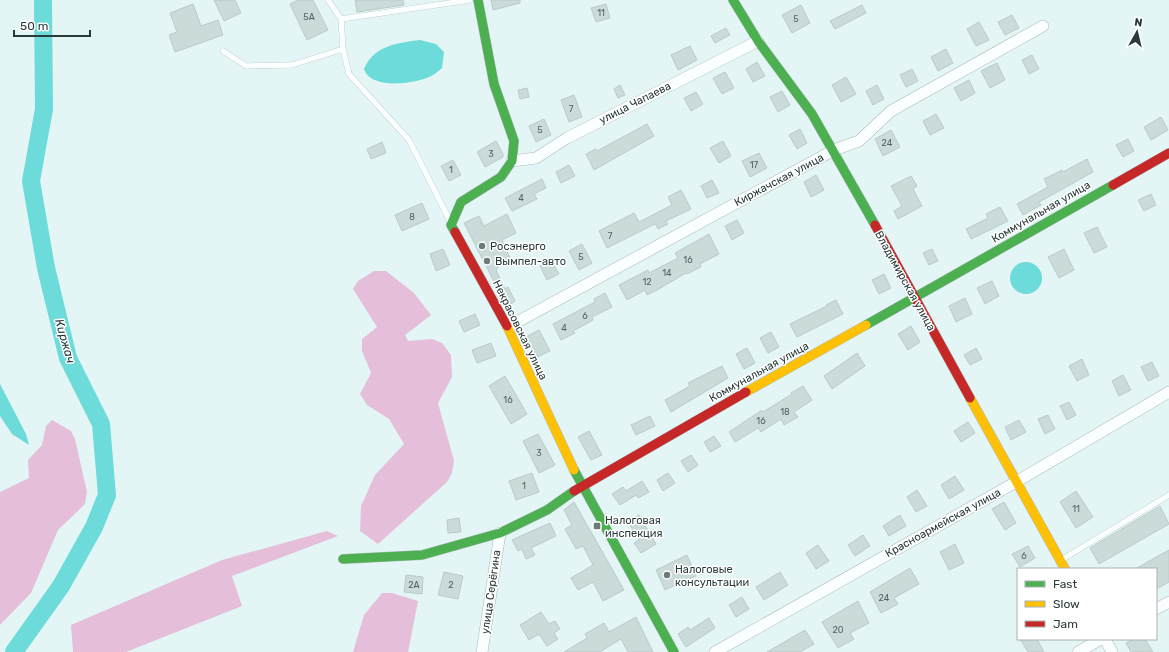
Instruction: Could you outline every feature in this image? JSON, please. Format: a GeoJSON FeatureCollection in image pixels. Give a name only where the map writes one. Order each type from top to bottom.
{"type":"FeatureCollection","features":[{"type":"Feature","properties":{"kind":"street"},"geometry":{"type":"LineString","coordinates":[[451,225],[461,202],[501,177],[512,161],[514,141],[494,84],[478,0]]}},
{"type":"Feature","properties":{"kind":"street","name":"Владимирская улица"},"geometry":{"type":"LineString","coordinates":[[733,0],[758,41],[812,114],[834,150],[1016,482],[1065,568]]}},
{"type":"Feature","properties":{"kind":"street","name":"Киржачская улица"},"geometry":{"type":"LineString","coordinates":[[508,327],[834,150],[859,141],[891,111],[1043,26]]}},
{"type":"Feature","properties":{"kind":"street","name":"улица Чапаева"},"geometry":{"type":"LineString","coordinates":[[512,161],[536,158],[567,138],[758,41]]}},
{"type":"Feature","properties":{"kind":"street","name":"Коммунальная улица"},"geometry":{"type":"LineString","coordinates":[[343,559],[422,555],[500,533],[547,510],[581,486],[1169,154]]}},
{"type":"Feature","properties":{"kind":"street","name":"Некрасовская улица"},"geometry":{"type":"LineString","coordinates":[[451,225],[508,327],[581,486],[674,652]]}},
{"type":"Feature","properties":{"kind":"street","name":"Красноармейская улица"},"geometry":{"type":"LineString","coordinates":[[715,652],[1016,482],[1169,392]]}},
{"type":"Feature","properties":{"kind":"street","name":"улица Серёгина"},"geometry":{"type":"LineString","coordinates":[[482,652],[500,533]]}},
{"type":"Feature","properties":{"kind":"street"},"geometry":{"type":"LineString","coordinates":[[1157,608],[1169,602]]}},
{"type":"Feature","properties":{"kind":"street"},"geometry":{"type":"LineString","coordinates":[[1078,652],[1099,640]]}},
{"type":"Feature","properties":{"kind":"street"},"geometry":{"type":"LineString","coordinates":[[1106,640],[1112,652]]}},
{"type":"Feature","properties":{"kind":"lane"},"geometry":{"type":"LineString","coordinates":[[328,0],[340,19],[343,49],[349,74],[410,140],[451,225]]}},
{"type":"Feature","properties":{"kind":"lane"},"geometry":{"type":"LineString","coordinates":[[340,19],[470,0]]}},
{"type":"Feature","properties":{"kind":"lane"},"geometry":{"type":"LineString","coordinates":[[223,51],[246,66],[292,65],[343,49]]}},
{"type":"Feature","properties":{"kind":"lane"},"geometry":{"type":"LineString","coordinates":[[1060,560],[1169,495]]}},
{"type":"Feature","properties":{"kind":"shaded area"},"geometry":{"type":"Polygon","coordinates":[[[374,271],[386,271],[414,293],[431,315],[405,335],[408,341],[432,339],[442,343],[451,355],[452,377],[438,403],[454,461],[452,473],[447,482],[378,544],[360,531],[361,506],[375,475],[404,444],[389,419],[367,405],[360,394],[371,373],[362,351],[362,339],[377,327],[353,289],[358,281],[374,271]]]}},
{"type":"Feature","properties":{"kind":"shaded area"},"geometry":{"type":"Polygon","coordinates":[[[52,420],[71,431],[75,439],[87,492],[85,504],[58,530],[31,593],[0,625],[0,492],[29,478],[28,460],[42,445],[46,426],[52,420]]]}},
{"type":"Feature","properties":{"kind":"shaded area"},"geometry":{"type":"Polygon","coordinates":[[[327,531],[338,536],[232,576],[242,606],[126,652],[73,652],[71,625],[222,560],[327,531]]]}},
{"type":"Feature","properties":{"kind":"shaded area"},"geometry":{"type":"Polygon","coordinates":[[[382,593],[392,593],[418,601],[408,652],[353,652],[364,615],[382,593]]]}},
{"type":"Feature","properties":{"kind":"water"},"geometry":{"type":"Polygon","coordinates":[[[420,40],[436,44],[444,52],[442,68],[434,74],[422,80],[393,84],[383,83],[368,76],[364,69],[368,61],[380,50],[403,42],[420,40]]]}},
{"type":"Feature","properties":{"kind":"water"},"geometry":{"type":"Polygon","coordinates":[[[1023,262],[1029,262],[1038,266],[1042,278],[1038,290],[1029,294],[1023,294],[1014,290],[1010,281],[1010,275],[1014,266],[1023,262]]]}},
{"type":"Feature","properties":{"kind":"water"},"geometry":{"type":"Polygon","coordinates":[[[0,384],[26,434],[29,445],[12,434],[0,416],[0,384]]]}},
{"type":"Feature","properties":{"kind":"building"},"geometry":{"type":"Polygon","coordinates":[[[214,0],[235,0],[241,13],[224,21],[214,0]]]}},
{"type":"Feature","properties":{"kind":"building"},"geometry":{"type":"Polygon","coordinates":[[[298,0],[313,0],[328,30],[307,40],[290,4],[298,0]]]}},
{"type":"Feature","properties":{"kind":"building"},"geometry":{"type":"Polygon","coordinates":[[[355,0],[403,0],[404,5],[357,12],[355,0]]]}},
{"type":"Feature","properties":{"kind":"building"},"geometry":{"type":"Polygon","coordinates":[[[491,0],[520,0],[520,3],[493,10],[491,0]]]}},
{"type":"Feature","properties":{"kind":"building"},"geometry":{"type":"Polygon","coordinates":[[[193,4],[201,26],[218,20],[223,35],[175,52],[169,35],[177,32],[170,13],[193,4]]]}},
{"type":"Feature","properties":{"kind":"building"},"geometry":{"type":"Polygon","coordinates":[[[606,4],[610,18],[596,22],[591,8],[606,4]]]}},
{"type":"Feature","properties":{"kind":"building"},"geometry":{"type":"Polygon","coordinates":[[[801,5],[810,23],[792,33],[782,15],[801,5]]]}},
{"type":"Feature","properties":{"kind":"building"},"geometry":{"type":"Polygon","coordinates":[[[862,5],[866,13],[835,29],[830,21],[862,5]]]}},
{"type":"Feature","properties":{"kind":"building"},"geometry":{"type":"Polygon","coordinates":[[[1012,15],[1019,28],[1005,35],[998,22],[1012,15]]]}},
{"type":"Feature","properties":{"kind":"building"},"geometry":{"type":"Polygon","coordinates":[[[979,22],[989,40],[976,46],[967,29],[979,22]]]}},
{"type":"Feature","properties":{"kind":"building"},"geometry":{"type":"Polygon","coordinates":[[[726,28],[730,35],[715,43],[711,36],[726,28]]]}},
{"type":"Feature","properties":{"kind":"building"},"geometry":{"type":"Polygon","coordinates":[[[690,46],[697,60],[678,70],[671,55],[690,46]]]}},
{"type":"Feature","properties":{"kind":"building"},"geometry":{"type":"Polygon","coordinates":[[[946,49],[953,63],[938,71],[931,57],[946,49]]]}},
{"type":"Feature","properties":{"kind":"building"},"geometry":{"type":"Polygon","coordinates":[[[1032,55],[1039,69],[1029,74],[1022,60],[1032,55]]]}},
{"type":"Feature","properties":{"kind":"building"},"geometry":{"type":"Polygon","coordinates":[[[757,62],[765,76],[753,82],[746,69],[757,62]]]}},
{"type":"Feature","properties":{"kind":"building"},"geometry":{"type":"Polygon","coordinates":[[[997,63],[1005,80],[990,88],[981,71],[997,63]]]}},
{"type":"Feature","properties":{"kind":"building"},"geometry":{"type":"Polygon","coordinates":[[[912,69],[918,81],[906,87],[900,75],[912,69]]]}},
{"type":"Feature","properties":{"kind":"building"},"geometry":{"type":"Polygon","coordinates":[[[725,72],[734,88],[722,94],[713,78],[725,72]]]}},
{"type":"Feature","properties":{"kind":"building"},"geometry":{"type":"Polygon","coordinates":[[[846,77],[856,94],[841,102],[832,85],[846,77]]]}},
{"type":"Feature","properties":{"kind":"building"},"geometry":{"type":"Polygon","coordinates":[[[969,80],[975,93],[961,101],[954,88],[969,80]]]}},
{"type":"Feature","properties":{"kind":"building"},"geometry":{"type":"Polygon","coordinates":[[[620,85],[625,95],[618,98],[614,89],[620,85]]]}},
{"type":"Feature","properties":{"kind":"building"},"geometry":{"type":"Polygon","coordinates":[[[877,85],[884,99],[873,105],[866,91],[877,85]]]}},
{"type":"Feature","properties":{"kind":"building"},"geometry":{"type":"Polygon","coordinates":[[[527,88],[529,97],[520,99],[518,90],[527,88]]]}},
{"type":"Feature","properties":{"kind":"building"},"geometry":{"type":"Polygon","coordinates":[[[782,91],[790,105],[778,112],[770,97],[782,91]]]}},
{"type":"Feature","properties":{"kind":"building"},"geometry":{"type":"Polygon","coordinates":[[[696,92],[703,104],[691,111],[684,98],[696,92]]]}},
{"type":"Feature","properties":{"kind":"building"},"geometry":{"type":"Polygon","coordinates":[[[574,95],[582,117],[569,122],[561,100],[574,95]]]}},
{"type":"Feature","properties":{"kind":"building"},"geometry":{"type":"Polygon","coordinates":[[[936,114],[944,128],[930,135],[923,121],[936,114]]]}},
{"type":"Feature","properties":{"kind":"building"},"geometry":{"type":"Polygon","coordinates":[[[1161,117],[1168,130],[1151,140],[1144,127],[1161,117]]]}},
{"type":"Feature","properties":{"kind":"building"},"geometry":{"type":"Polygon","coordinates":[[[544,119],[551,135],[536,142],[529,126],[544,119]]]}},
{"type":"Feature","properties":{"kind":"building"},"geometry":{"type":"Polygon","coordinates":[[[647,124],[654,136],[594,170],[586,154],[596,149],[597,151],[647,124]]]}},
{"type":"Feature","properties":{"kind":"building"},"geometry":{"type":"Polygon","coordinates":[[[800,129],[807,143],[797,149],[789,135],[800,129]]]}},
{"type":"Feature","properties":{"kind":"building"},"geometry":{"type":"Polygon","coordinates":[[[891,130],[900,147],[883,156],[875,139],[891,130]]]}},
{"type":"Feature","properties":{"kind":"building"},"geometry":{"type":"Polygon","coordinates":[[[1128,139],[1134,151],[1123,157],[1116,145],[1128,139]]]}},
{"type":"Feature","properties":{"kind":"building"},"geometry":{"type":"Polygon","coordinates":[[[496,141],[503,154],[503,157],[485,167],[477,152],[496,141]]]}},
{"type":"Feature","properties":{"kind":"building"},"geometry":{"type":"Polygon","coordinates":[[[723,141],[731,156],[719,163],[710,148],[723,141]]]}},
{"type":"Feature","properties":{"kind":"building"},"geometry":{"type":"Polygon","coordinates":[[[382,142],[386,153],[371,159],[367,149],[382,142]]]}},
{"type":"Feature","properties":{"kind":"building"},"geometry":{"type":"Polygon","coordinates":[[[759,153],[767,168],[750,177],[742,161],[759,153]]]}},
{"type":"Feature","properties":{"kind":"building"},"geometry":{"type":"Polygon","coordinates":[[[1087,159],[1093,172],[1039,202],[1041,205],[1023,215],[1017,204],[1048,187],[1044,179],[1062,170],[1063,172],[1087,159]]]}},
{"type":"Feature","properties":{"kind":"building"},"geometry":{"type":"Polygon","coordinates":[[[453,160],[461,175],[449,181],[441,166],[453,160]]]}},
{"type":"Feature","properties":{"kind":"building"},"geometry":{"type":"Polygon","coordinates":[[[569,165],[575,176],[561,183],[556,172],[569,165]]]}},
{"type":"Feature","properties":{"kind":"building"},"geometry":{"type":"Polygon","coordinates":[[[816,175],[824,190],[811,197],[804,182],[816,175]]]}},
{"type":"Feature","properties":{"kind":"building"},"geometry":{"type":"Polygon","coordinates":[[[911,176],[917,186],[913,189],[922,206],[898,219],[894,211],[902,206],[891,186],[911,176]]]}},
{"type":"Feature","properties":{"kind":"building"},"geometry":{"type":"Polygon","coordinates":[[[542,179],[546,188],[534,194],[537,199],[512,211],[505,198],[542,179]]]}},
{"type":"Feature","properties":{"kind":"building"},"geometry":{"type":"Polygon","coordinates":[[[712,180],[719,193],[707,198],[701,186],[712,180]]]}},
{"type":"Feature","properties":{"kind":"building"},"geometry":{"type":"Polygon","coordinates":[[[681,190],[691,209],[666,221],[668,224],[658,229],[655,224],[607,248],[599,231],[634,213],[639,222],[672,205],[668,197],[681,190]]]}},
{"type":"Feature","properties":{"kind":"building"},"geometry":{"type":"Polygon","coordinates":[[[1151,194],[1156,205],[1144,211],[1138,200],[1151,194]]]}},
{"type":"Feature","properties":{"kind":"building"},"geometry":{"type":"Polygon","coordinates":[[[422,203],[429,219],[402,231],[395,215],[422,203]]]}},
{"type":"Feature","properties":{"kind":"building"},"geometry":{"type":"Polygon","coordinates":[[[1000,207],[1008,221],[971,239],[966,229],[988,218],[986,214],[1000,207]]]}},
{"type":"Feature","properties":{"kind":"building"},"geometry":{"type":"Polygon","coordinates":[[[507,214],[516,233],[502,240],[510,258],[496,264],[498,268],[496,270],[505,289],[508,287],[515,301],[507,307],[464,223],[479,216],[484,226],[507,214]]]}},
{"type":"Feature","properties":{"kind":"building"},"geometry":{"type":"Polygon","coordinates":[[[737,220],[744,233],[732,240],[725,226],[737,220]]]}},
{"type":"Feature","properties":{"kind":"building"},"geometry":{"type":"Polygon","coordinates":[[[1097,227],[1107,247],[1094,253],[1084,233],[1097,227]]]}},
{"type":"Feature","properties":{"kind":"building"},"geometry":{"type":"Polygon","coordinates":[[[709,234],[719,254],[700,264],[701,267],[687,274],[686,273],[647,295],[645,290],[627,300],[619,285],[648,270],[649,273],[678,258],[675,253],[709,234]]]}},
{"type":"Feature","properties":{"kind":"building"},"geometry":{"type":"Polygon","coordinates":[[[582,244],[592,263],[579,270],[569,251],[582,244]]]}},
{"type":"Feature","properties":{"kind":"building"},"geometry":{"type":"Polygon","coordinates":[[[443,249],[450,265],[436,271],[430,254],[443,249]]]}},
{"type":"Feature","properties":{"kind":"building"},"geometry":{"type":"Polygon","coordinates":[[[932,249],[938,261],[929,265],[923,253],[932,249]]]}},
{"type":"Feature","properties":{"kind":"building"},"geometry":{"type":"Polygon","coordinates":[[[1064,249],[1074,270],[1059,278],[1048,257],[1064,249]]]}},
{"type":"Feature","properties":{"kind":"building"},"geometry":{"type":"Polygon","coordinates":[[[551,260],[559,274],[547,280],[540,266],[551,260]]]}},
{"type":"Feature","properties":{"kind":"building"},"geometry":{"type":"Polygon","coordinates":[[[884,274],[891,288],[879,294],[872,280],[884,274]]]}},
{"type":"Feature","properties":{"kind":"building"},"geometry":{"type":"Polygon","coordinates":[[[992,281],[999,296],[985,304],[977,288],[992,281]]]}},
{"type":"Feature","properties":{"kind":"building"},"geometry":{"type":"Polygon","coordinates":[[[605,293],[612,307],[592,317],[593,320],[573,331],[575,333],[561,340],[553,324],[595,302],[594,299],[605,293]]]}},
{"type":"Feature","properties":{"kind":"building"},"geometry":{"type":"Polygon","coordinates":[[[965,298],[972,314],[956,322],[949,306],[965,298]]]}},
{"type":"Feature","properties":{"kind":"building"},"geometry":{"type":"Polygon","coordinates":[[[836,300],[843,314],[797,337],[790,324],[836,300]]]}},
{"type":"Feature","properties":{"kind":"building"},"geometry":{"type":"Polygon","coordinates":[[[475,314],[480,325],[464,332],[459,321],[475,314]]]}},
{"type":"Feature","properties":{"kind":"building"},"geometry":{"type":"Polygon","coordinates":[[[911,326],[920,342],[908,350],[898,334],[911,326]]]}},
{"type":"Feature","properties":{"kind":"building"},"geometry":{"type":"Polygon","coordinates":[[[539,330],[550,351],[537,357],[526,337],[539,330]]]}},
{"type":"Feature","properties":{"kind":"building"},"geometry":{"type":"Polygon","coordinates":[[[771,332],[779,347],[768,353],[760,338],[771,332]]]}},
{"type":"Feature","properties":{"kind":"building"},"geometry":{"type":"Polygon","coordinates":[[[491,343],[496,356],[477,363],[472,350],[491,343]]]}},
{"type":"Feature","properties":{"kind":"building"},"geometry":{"type":"Polygon","coordinates":[[[747,348],[755,363],[744,369],[736,354],[747,348]]]}},
{"type":"Feature","properties":{"kind":"building"},"geometry":{"type":"Polygon","coordinates":[[[976,348],[982,359],[970,365],[964,355],[976,348]]]}},
{"type":"Feature","properties":{"kind":"building"},"geometry":{"type":"Polygon","coordinates":[[[857,353],[865,366],[832,389],[824,376],[857,353]]]}},
{"type":"Feature","properties":{"kind":"building"},"geometry":{"type":"Polygon","coordinates":[[[1082,359],[1089,375],[1077,381],[1069,366],[1082,359]]]}},
{"type":"Feature","properties":{"kind":"building"},"geometry":{"type":"Polygon","coordinates":[[[1152,362],[1159,376],[1148,381],[1141,367],[1152,362]]]}},
{"type":"Feature","properties":{"kind":"building"},"geometry":{"type":"Polygon","coordinates":[[[722,366],[728,378],[671,412],[665,400],[690,386],[688,383],[722,366]]]}},
{"type":"Feature","properties":{"kind":"building"},"geometry":{"type":"Polygon","coordinates":[[[1123,375],[1131,390],[1119,396],[1112,381],[1123,375]]]}},
{"type":"Feature","properties":{"kind":"building"},"geometry":{"type":"Polygon","coordinates":[[[505,376],[527,414],[511,424],[489,386],[505,376]]]}},
{"type":"Feature","properties":{"kind":"building"},"geometry":{"type":"Polygon","coordinates":[[[803,386],[812,400],[794,412],[798,417],[784,425],[781,419],[761,432],[758,428],[735,442],[729,432],[762,410],[763,412],[803,386]]]}},
{"type":"Feature","properties":{"kind":"building"},"geometry":{"type":"Polygon","coordinates":[[[1069,402],[1076,415],[1067,420],[1060,406],[1069,402]]]}},
{"type":"Feature","properties":{"kind":"building"},"geometry":{"type":"Polygon","coordinates":[[[1048,415],[1055,429],[1045,434],[1038,419],[1048,415]]]}},
{"type":"Feature","properties":{"kind":"building"},"geometry":{"type":"Polygon","coordinates":[[[650,416],[655,426],[636,435],[631,425],[650,416]]]}},
{"type":"Feature","properties":{"kind":"building"},"geometry":{"type":"Polygon","coordinates":[[[1019,420],[1026,432],[1011,440],[1005,427],[1019,420]]]}},
{"type":"Feature","properties":{"kind":"building"},"geometry":{"type":"Polygon","coordinates":[[[968,422],[975,433],[961,442],[954,431],[968,422]]]}},
{"type":"Feature","properties":{"kind":"building"},"geometry":{"type":"Polygon","coordinates":[[[589,431],[602,455],[591,460],[578,437],[589,431]]]}},
{"type":"Feature","properties":{"kind":"building"},"geometry":{"type":"Polygon","coordinates":[[[538,434],[555,465],[539,473],[523,441],[538,434]]]}},
{"type":"Feature","properties":{"kind":"building"},"geometry":{"type":"Polygon","coordinates":[[[714,436],[721,446],[710,452],[704,442],[714,436]]]}},
{"type":"Feature","properties":{"kind":"building"},"geometry":{"type":"Polygon","coordinates":[[[691,455],[698,465],[688,472],[681,461],[691,455]]]}},
{"type":"Feature","properties":{"kind":"building"},"geometry":{"type":"Polygon","coordinates":[[[532,473],[539,492],[516,500],[509,481],[532,473]]]}},
{"type":"Feature","properties":{"kind":"building"},"geometry":{"type":"Polygon","coordinates":[[[668,473],[675,483],[663,491],[657,480],[668,473]]]}},
{"type":"Feature","properties":{"kind":"building"},"geometry":{"type":"Polygon","coordinates":[[[955,476],[964,490],[949,499],[941,485],[955,476]]]}},
{"type":"Feature","properties":{"kind":"building"},"geometry":{"type":"Polygon","coordinates":[[[642,481],[649,492],[638,498],[636,495],[620,505],[612,494],[623,487],[626,491],[642,481]]]}},
{"type":"Feature","properties":{"kind":"building"},"geometry":{"type":"Polygon","coordinates":[[[917,490],[927,506],[916,512],[907,497],[917,490]]]}},
{"type":"Feature","properties":{"kind":"building"},"geometry":{"type":"Polygon","coordinates":[[[1076,491],[1093,517],[1076,528],[1060,502],[1076,491]]]}},
{"type":"Feature","properties":{"kind":"building"},"geometry":{"type":"Polygon","coordinates":[[[574,502],[624,590],[603,601],[593,582],[578,590],[571,578],[593,565],[583,546],[576,549],[565,529],[572,525],[564,510],[574,502]]]}},
{"type":"Feature","properties":{"kind":"building"},"geometry":{"type":"Polygon","coordinates":[[[1004,502],[1016,523],[1005,530],[992,509],[1004,502]]]}},
{"type":"Feature","properties":{"kind":"building"},"geometry":{"type":"Polygon","coordinates":[[[1160,506],[1169,524],[1099,564],[1090,548],[1160,506]]]}},
{"type":"Feature","properties":{"kind":"building"},"geometry":{"type":"Polygon","coordinates":[[[639,515],[656,544],[641,553],[634,543],[639,540],[628,522],[639,515]]]}},
{"type":"Feature","properties":{"kind":"building"},"geometry":{"type":"Polygon","coordinates":[[[900,515],[906,526],[889,536],[883,526],[900,515]]]}},
{"type":"Feature","properties":{"kind":"building"},"geometry":{"type":"Polygon","coordinates":[[[459,518],[461,532],[448,533],[447,520],[459,518]]]}},
{"type":"Feature","properties":{"kind":"building"},"geometry":{"type":"Polygon","coordinates":[[[550,523],[556,536],[531,548],[535,555],[526,559],[522,549],[518,551],[512,540],[550,523]]]}},
{"type":"Feature","properties":{"kind":"building"},"geometry":{"type":"Polygon","coordinates":[[[863,535],[870,546],[855,556],[848,545],[863,535]]]}},
{"type":"Feature","properties":{"kind":"building"},"geometry":{"type":"Polygon","coordinates":[[[955,544],[964,563],[949,570],[940,552],[955,544]]]}},
{"type":"Feature","properties":{"kind":"building"},"geometry":{"type":"Polygon","coordinates":[[[818,545],[829,561],[816,569],[806,553],[818,545]]]}},
{"type":"Feature","properties":{"kind":"building"},"geometry":{"type":"Polygon","coordinates":[[[1028,546],[1035,558],[1020,567],[1012,554],[1028,546]]]}},
{"type":"Feature","properties":{"kind":"building"},"geometry":{"type":"Polygon","coordinates":[[[1169,550],[1169,582],[1157,588],[1157,568],[1137,568],[1169,550]]]}},
{"type":"Feature","properties":{"kind":"building"},"geometry":{"type":"Polygon","coordinates":[[[687,555],[696,576],[665,590],[656,570],[687,555]]]}},
{"type":"Feature","properties":{"kind":"building"},"geometry":{"type":"Polygon","coordinates":[[[910,568],[919,584],[894,598],[898,604],[881,613],[870,592],[910,568]]]}},
{"type":"Feature","properties":{"kind":"building"},"geometry":{"type":"Polygon","coordinates":[[[444,572],[463,576],[458,599],[438,595],[444,572]]]}},
{"type":"Feature","properties":{"kind":"building"},"geometry":{"type":"Polygon","coordinates":[[[780,572],[788,585],[764,600],[756,587],[780,572]]]}},
{"type":"Feature","properties":{"kind":"building"},"geometry":{"type":"Polygon","coordinates":[[[406,575],[423,577],[422,594],[404,592],[406,575]]]}},
{"type":"Feature","properties":{"kind":"building"},"geometry":{"type":"Polygon","coordinates":[[[742,597],[749,609],[736,617],[729,605],[742,597]]]}},
{"type":"Feature","properties":{"kind":"building"},"geometry":{"type":"Polygon","coordinates":[[[858,601],[869,623],[850,633],[854,639],[838,648],[822,622],[858,601]]]}},
{"type":"Feature","properties":{"kind":"building"},"geometry":{"type":"Polygon","coordinates":[[[541,612],[549,624],[555,621],[560,629],[554,633],[558,639],[547,646],[539,634],[529,640],[520,625],[541,612]]]}},
{"type":"Feature","properties":{"kind":"building"},"geometry":{"type":"Polygon","coordinates":[[[636,617],[653,652],[628,652],[621,639],[600,652],[564,652],[587,638],[585,634],[604,623],[609,632],[636,617]]]}},
{"type":"Feature","properties":{"kind":"building"},"geometry":{"type":"Polygon","coordinates":[[[709,618],[715,628],[686,647],[678,634],[688,627],[690,630],[709,618]]]}},
{"type":"Feature","properties":{"kind":"building"},"geometry":{"type":"Polygon","coordinates":[[[805,630],[814,644],[800,652],[767,652],[805,630]]]}},
{"type":"Feature","properties":{"kind":"building"},"geometry":{"type":"Polygon","coordinates":[[[1021,640],[1038,640],[1044,652],[1028,652],[1021,640]]]}},
{"type":"Feature","properties":{"kind":"building"},"geometry":{"type":"Polygon","coordinates":[[[1131,640],[1146,640],[1153,652],[1131,652],[1126,643],[1131,640]]]}},
{"type":"Feature","properties":{"kind":"waterway","name":"Киржач"},"geometry":{"type":"LineString","coordinates":[[14,652],[61,586],[94,527],[107,495],[101,424],[68,358],[46,268],[31,181],[44,109],[43,0]]}},
{"type":"Feature","properties":{"kind":"traffic: fast"},"geometry":{"type":"LineString","coordinates":[[455,232],[451,225],[461,202],[501,177],[512,161],[514,141],[494,84],[478,0]]}},
{"type":"Feature","properties":{"kind":"traffic: fast"},"geometry":{"type":"LineString","coordinates":[[733,0],[758,41],[812,114],[875,225]]}},
{"type":"Feature","properties":{"kind":"traffic: fast"},"geometry":{"type":"LineString","coordinates":[[866,325],[1113,185]]}},
{"type":"Feature","properties":{"kind":"traffic: fast"},"geometry":{"type":"LineString","coordinates":[[574,470],[674,652]]}},
{"type":"Feature","properties":{"kind":"traffic: fast"},"geometry":{"type":"LineString","coordinates":[[343,559],[422,555],[500,533],[547,510],[574,491]]}},
{"type":"Feature","properties":{"kind":"traffic: slow"},"geometry":{"type":"LineString","coordinates":[[746,392],[866,325]]}},
{"type":"Feature","properties":{"kind":"traffic: slow"},"geometry":{"type":"LineString","coordinates":[[507,326],[574,470]]}},
{"type":"Feature","properties":{"kind":"traffic: slow"},"geometry":{"type":"LineString","coordinates":[[970,398],[1064,568]]}},
{"type":"Feature","properties":{"kind":"traffic: jam"},"geometry":{"type":"LineString","coordinates":[[1113,185],[1169,153]]}},
{"type":"Feature","properties":{"kind":"traffic: jam"},"geometry":{"type":"LineString","coordinates":[[875,225],[970,398]]}},
{"type":"Feature","properties":{"kind":"traffic: jam"},"geometry":{"type":"LineString","coordinates":[[455,232],[507,326]]}},
{"type":"Feature","properties":{"kind":"traffic: jam"},"geometry":{"type":"LineString","coordinates":[[574,491],[746,392]]}},
{"type":"Feature","properties":{"kind":"place","name":"Росэнерго"},"geometry":{"type":"Point","coordinates":[482,246]}},
{"type":"Feature","properties":{"kind":"place","name":"Вымпел-авто"},"geometry":{"type":"Point","coordinates":[487,261]}},
{"type":"Feature","properties":{"kind":"place","name":"Налоговая инспекция"},"geometry":{"type":"Point","coordinates":[597,526]}},
{"type":"Feature","properties":{"kind":"place","name":"Налоговые консультации"},"geometry":{"type":"Point","coordinates":[667,575]}}]}
